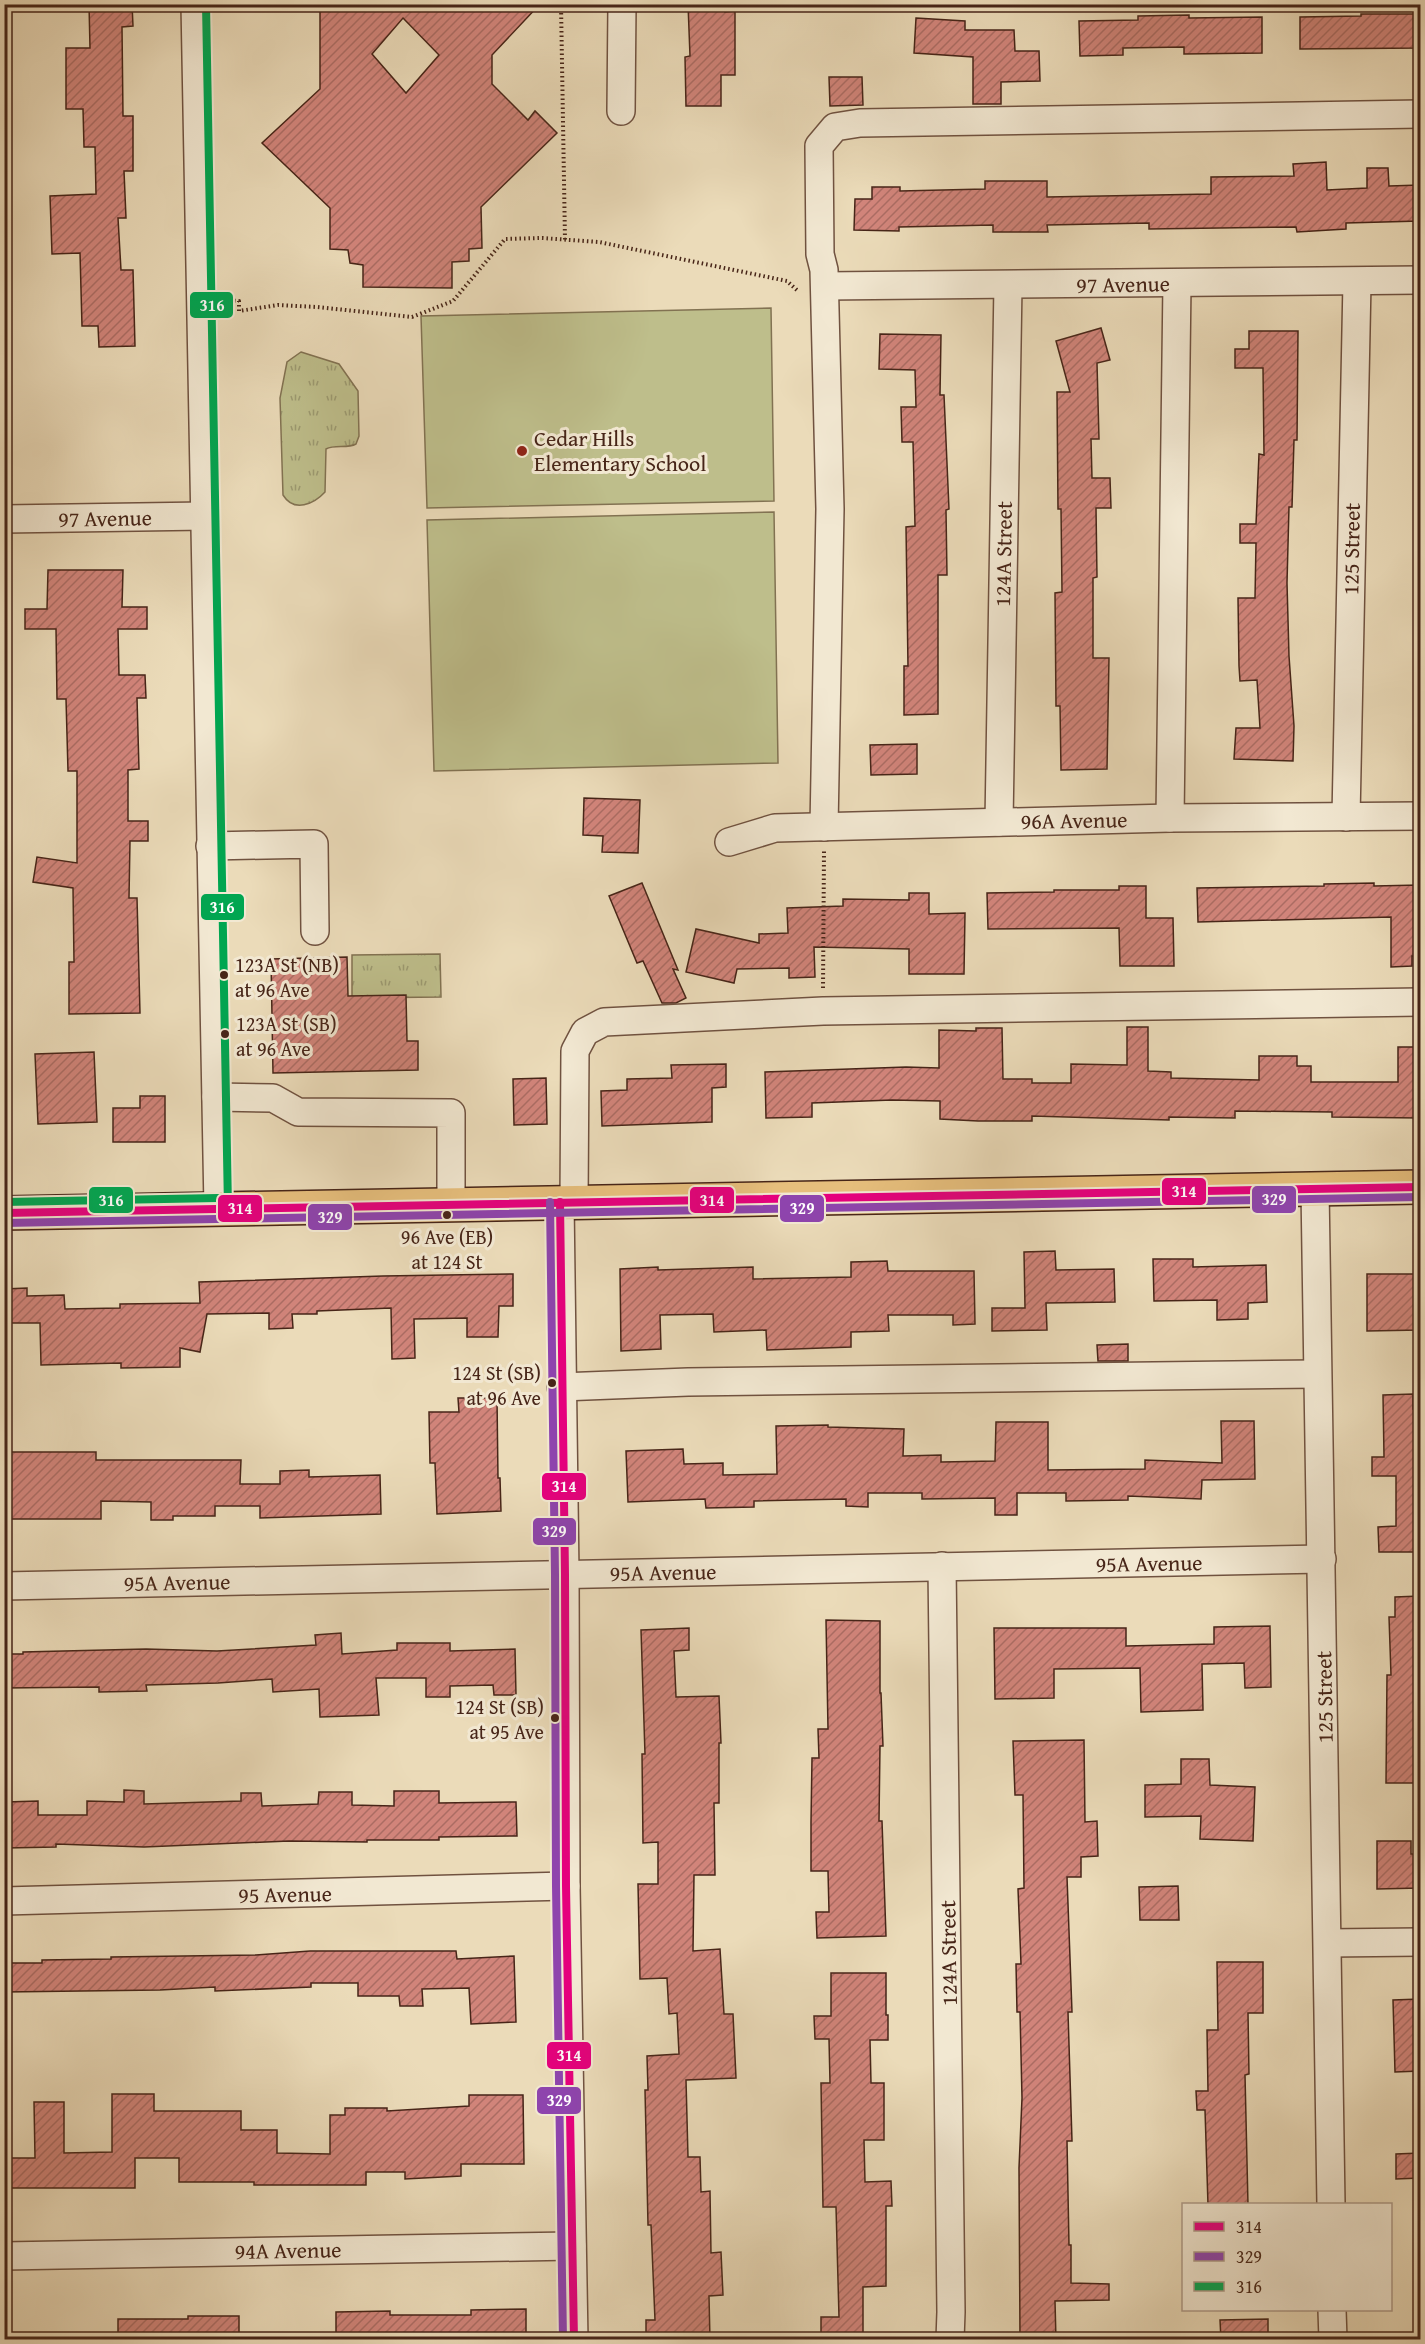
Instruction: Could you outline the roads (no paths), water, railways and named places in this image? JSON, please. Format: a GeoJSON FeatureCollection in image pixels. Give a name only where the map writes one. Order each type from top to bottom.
{"type":"FeatureCollection","features":[{"type":"Feature","properties":{"kind":"main road"},"geometry":{"type":"LineString","coordinates":[[4,1213],[1420,1187]]}},
{"type":"Feature","properties":{"kind":"street"},"geometry":{"type":"LineString","coordinates":[[195,4],[218,1208]]}},
{"type":"Feature","properties":{"kind":"street"},"geometry":{"type":"LineString","coordinates":[[621,111],[622,4]]}},
{"type":"Feature","properties":{"kind":"street"},"geometry":{"type":"LineString","coordinates":[[824,838],[830,509],[825,290],[820,254],[819,146],[835,127],[872,123],[1420,114]]}},
{"type":"Feature","properties":{"kind":"street","name":"97 Avenue"},"geometry":{"type":"LineString","coordinates":[[825,290],[1008,285],[1420,280]]}},
{"type":"Feature","properties":{"kind":"street","name":"125 Street"},"geometry":{"type":"LineString","coordinates":[[1346,817],[1357,282]]}},
{"type":"Feature","properties":{"kind":"street"},"geometry":{"type":"LineString","coordinates":[[1170,818],[1177,283]]}},
{"type":"Feature","properties":{"kind":"street","name":"124A Street"},"geometry":{"type":"LineString","coordinates":[[999,822],[1008,285]]}},
{"type":"Feature","properties":{"kind":"street","name":"97 Avenue"},"geometry":{"type":"LineString","coordinates":[[4,519],[205,516]]}},
{"type":"Feature","properties":{"kind":"street","name":"96A Avenue"},"geometry":{"type":"LineString","coordinates":[[729,842],[776,828],[824,838],[999,822],[1420,816]]}},
{"type":"Feature","properties":{"kind":"street"},"geometry":{"type":"LineString","coordinates":[[210,846],[314,844],[315,931]]}},
{"type":"Feature","properties":{"kind":"street"},"geometry":{"type":"LineString","coordinates":[[574,2340],[566,1886],[566,1574],[561,1387],[575,1052],[585,1032],[604,1022],[834,1011],[1420,1002]]}},
{"type":"Feature","properties":{"kind":"street"},"geometry":{"type":"LineString","coordinates":[[216,1097],[273,1098],[298,1113],[452,1113],[451,1204]]}},
{"type":"Feature","properties":{"kind":"street","name":"125 Street"},"geometry":{"type":"LineString","coordinates":[[1315,1189],[1331,2203]]}},
{"type":"Feature","properties":{"kind":"street"},"geometry":{"type":"LineString","coordinates":[[561,1387],[688,1382],[1317,1374]]}},
{"type":"Feature","properties":{"kind":"street","name":"95A Avenue"},"geometry":{"type":"LineString","coordinates":[[4,1586],[1322,1560]]}},
{"type":"Feature","properties":{"kind":"street","name":"124A Street"},"geometry":{"type":"LineString","coordinates":[[942,1566],[948,1960],[950,2340]]}},
{"type":"Feature","properties":{"kind":"street","name":"95 Avenue"},"geometry":{"type":"LineString","coordinates":[[4,1901],[566,1886]]}},
{"type":"Feature","properties":{"kind":"street"},"geometry":{"type":"LineString","coordinates":[[1328,1943],[1420,1942]]}},
{"type":"Feature","properties":{"kind":"street","name":"94A Avenue"},"geometry":{"type":"LineString","coordinates":[[4,2256],[572,2246]]}},
{"type":"Feature","properties":{"kind":"street"},"geometry":{"type":"LineString","coordinates":[[1332,2311],[1333,2340]]}},
{"type":"Feature","properties":{"kind":"place","name":"Cedar Hills Elementary School"},"geometry":{"type":"Point","coordinates":[522,451]}},
{"type":"Feature","properties":{"kind":"place","name":"123A St (NB) at 96 Ave"},"geometry":{"type":"Point","coordinates":[224,975]}},
{"type":"Feature","properties":{"kind":"place","name":"123A St (SB) at 96 Ave"},"geometry":{"type":"Point","coordinates":[225,1034]}},
{"type":"Feature","properties":{"kind":"place","name":"96 Ave (EB) at 124 St"},"geometry":{"type":"Point","coordinates":[447,1215]}},
{"type":"Feature","properties":{"kind":"place","name":"124 St (SB) at 96 Ave"},"geometry":{"type":"Point","coordinates":[552,1383]}},
{"type":"Feature","properties":{"kind":"place","name":"124 St (SB) at 95 Ave"},"geometry":{"type":"Point","coordinates":[555,1718]}}]}
